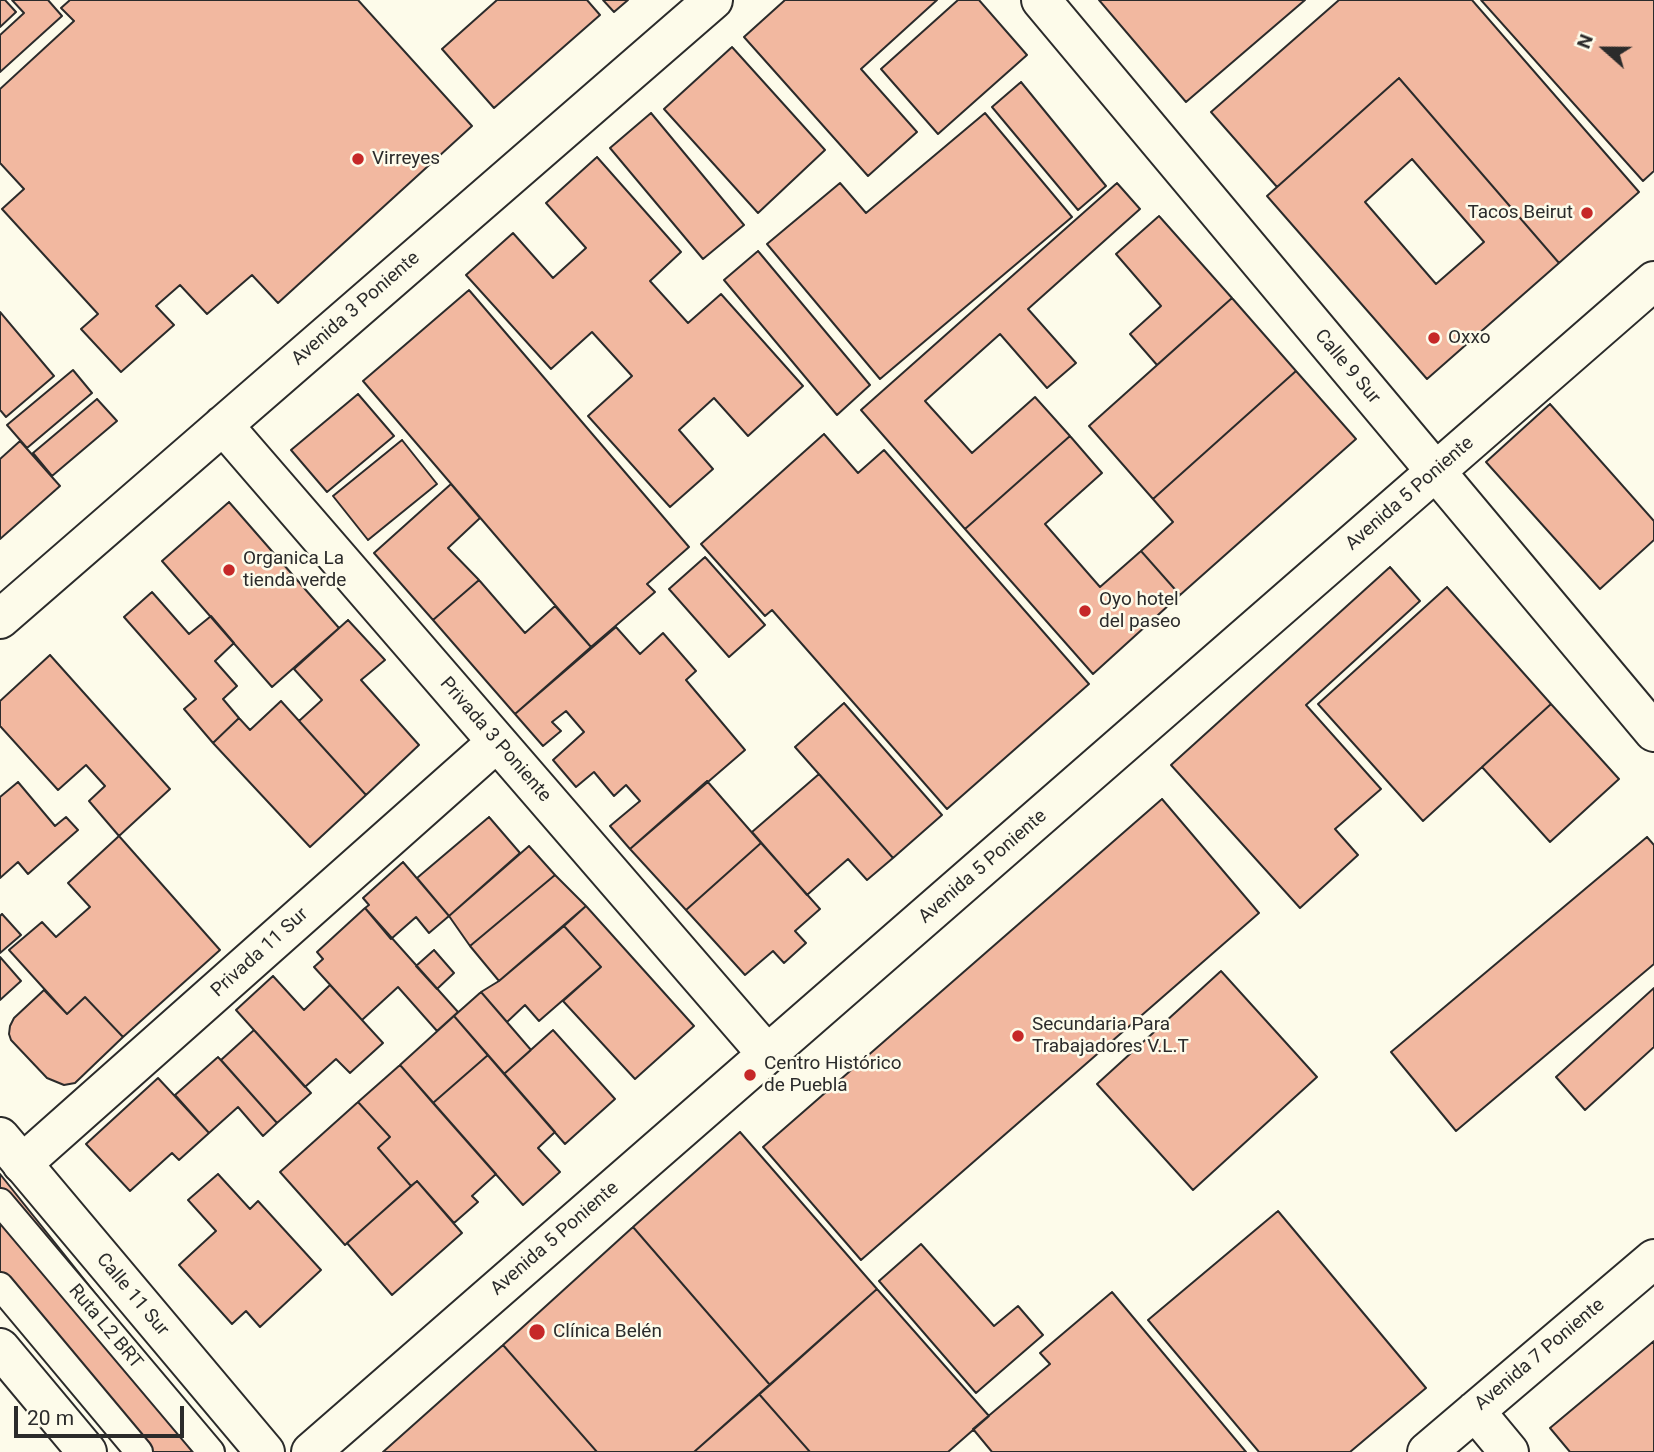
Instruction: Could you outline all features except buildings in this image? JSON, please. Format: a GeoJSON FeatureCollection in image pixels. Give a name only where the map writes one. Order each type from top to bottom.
{"type":"FeatureCollection","features":[{"type":"Feature","properties":{"kind":"street","name":"Avenida 3 Poniente"},"geometry":{"type":"LineString","coordinates":[[0,620],[713,0]]}},
{"type":"Feature","properties":{"kind":"street","name":"Calle 9 Sur"},"geometry":{"type":"LineString","coordinates":[[1041,0],[1654,732]]}},
{"type":"Feature","properties":{"kind":"street","name":"Avenida 5 Poniente"},"geometry":{"type":"LineString","coordinates":[[311,1452],[1654,281]]}},
{"type":"Feature","properties":{"kind":"street","name":"Privada 3 Poniente"},"geometry":{"type":"LineString","coordinates":[[223,425],[767,1054]]}},
{"type":"Feature","properties":{"kind":"street","name":"Privada 11 Sur"},"geometry":{"type":"LineString","coordinates":[[11,1150],[497,742]]}},
{"type":"Feature","properties":{"kind":"street","name":"Calle 11 Sur"},"geometry":{"type":"LineString","coordinates":[[11,1150],[265,1452]]}},
{"type":"Feature","properties":{"kind":"street","name":"Avenida 7 Poniente"},"geometry":{"type":"LineString","coordinates":[[1427,1452],[1654,1259]]}},
{"type":"Feature","properties":{"kind":"street"},"geometry":{"type":"LineString","coordinates":[[0,1348],[87,1452]]}},
{"type":"Feature","properties":{"kind":"street"},"geometry":{"type":"LineString","coordinates":[[1475,1411],[1509,1452]]}},
{"type":"Feature","properties":{"kind":"lane","name":"Ruta L2 BRT"},"geometry":{"type":"LineString","coordinates":[[0,1202],[211,1452]]}},
{"type":"Feature","properties":{"kind":"lane"},"geometry":{"type":"LineString","coordinates":[[0,1286],[139,1452]]}},
{"type":"Feature","properties":{"kind":"place","name":"Virreyes"},"geometry":{"type":"Point","coordinates":[358,159]}},
{"type":"Feature","properties":{"kind":"place","name":"Tacos Beirut"},"geometry":{"type":"Point","coordinates":[1587,213]}},
{"type":"Feature","properties":{"kind":"place","name":"Oxxo"},"geometry":{"type":"Point","coordinates":[1434,338]}},
{"type":"Feature","properties":{"kind":"place","name":"Organica La tienda verde"},"geometry":{"type":"Point","coordinates":[229,570]}},
{"type":"Feature","properties":{"kind":"place","name":"Oyo hotel del paseo"},"geometry":{"type":"Point","coordinates":[1085,611]}},
{"type":"Feature","properties":{"kind":"place","name":"Secundaria Para Trabajadores V.L.T"},"geometry":{"type":"Point","coordinates":[1018,1036]}},
{"type":"Feature","properties":{"kind":"place","name":"Centro Histórico de Puebla"},"geometry":{"type":"Point","coordinates":[750,1075]}},
{"type":"Feature","properties":{"kind":"place","name":"Clínica Belén"},"geometry":{"type":"Point","coordinates":[537,1332]}}]}
